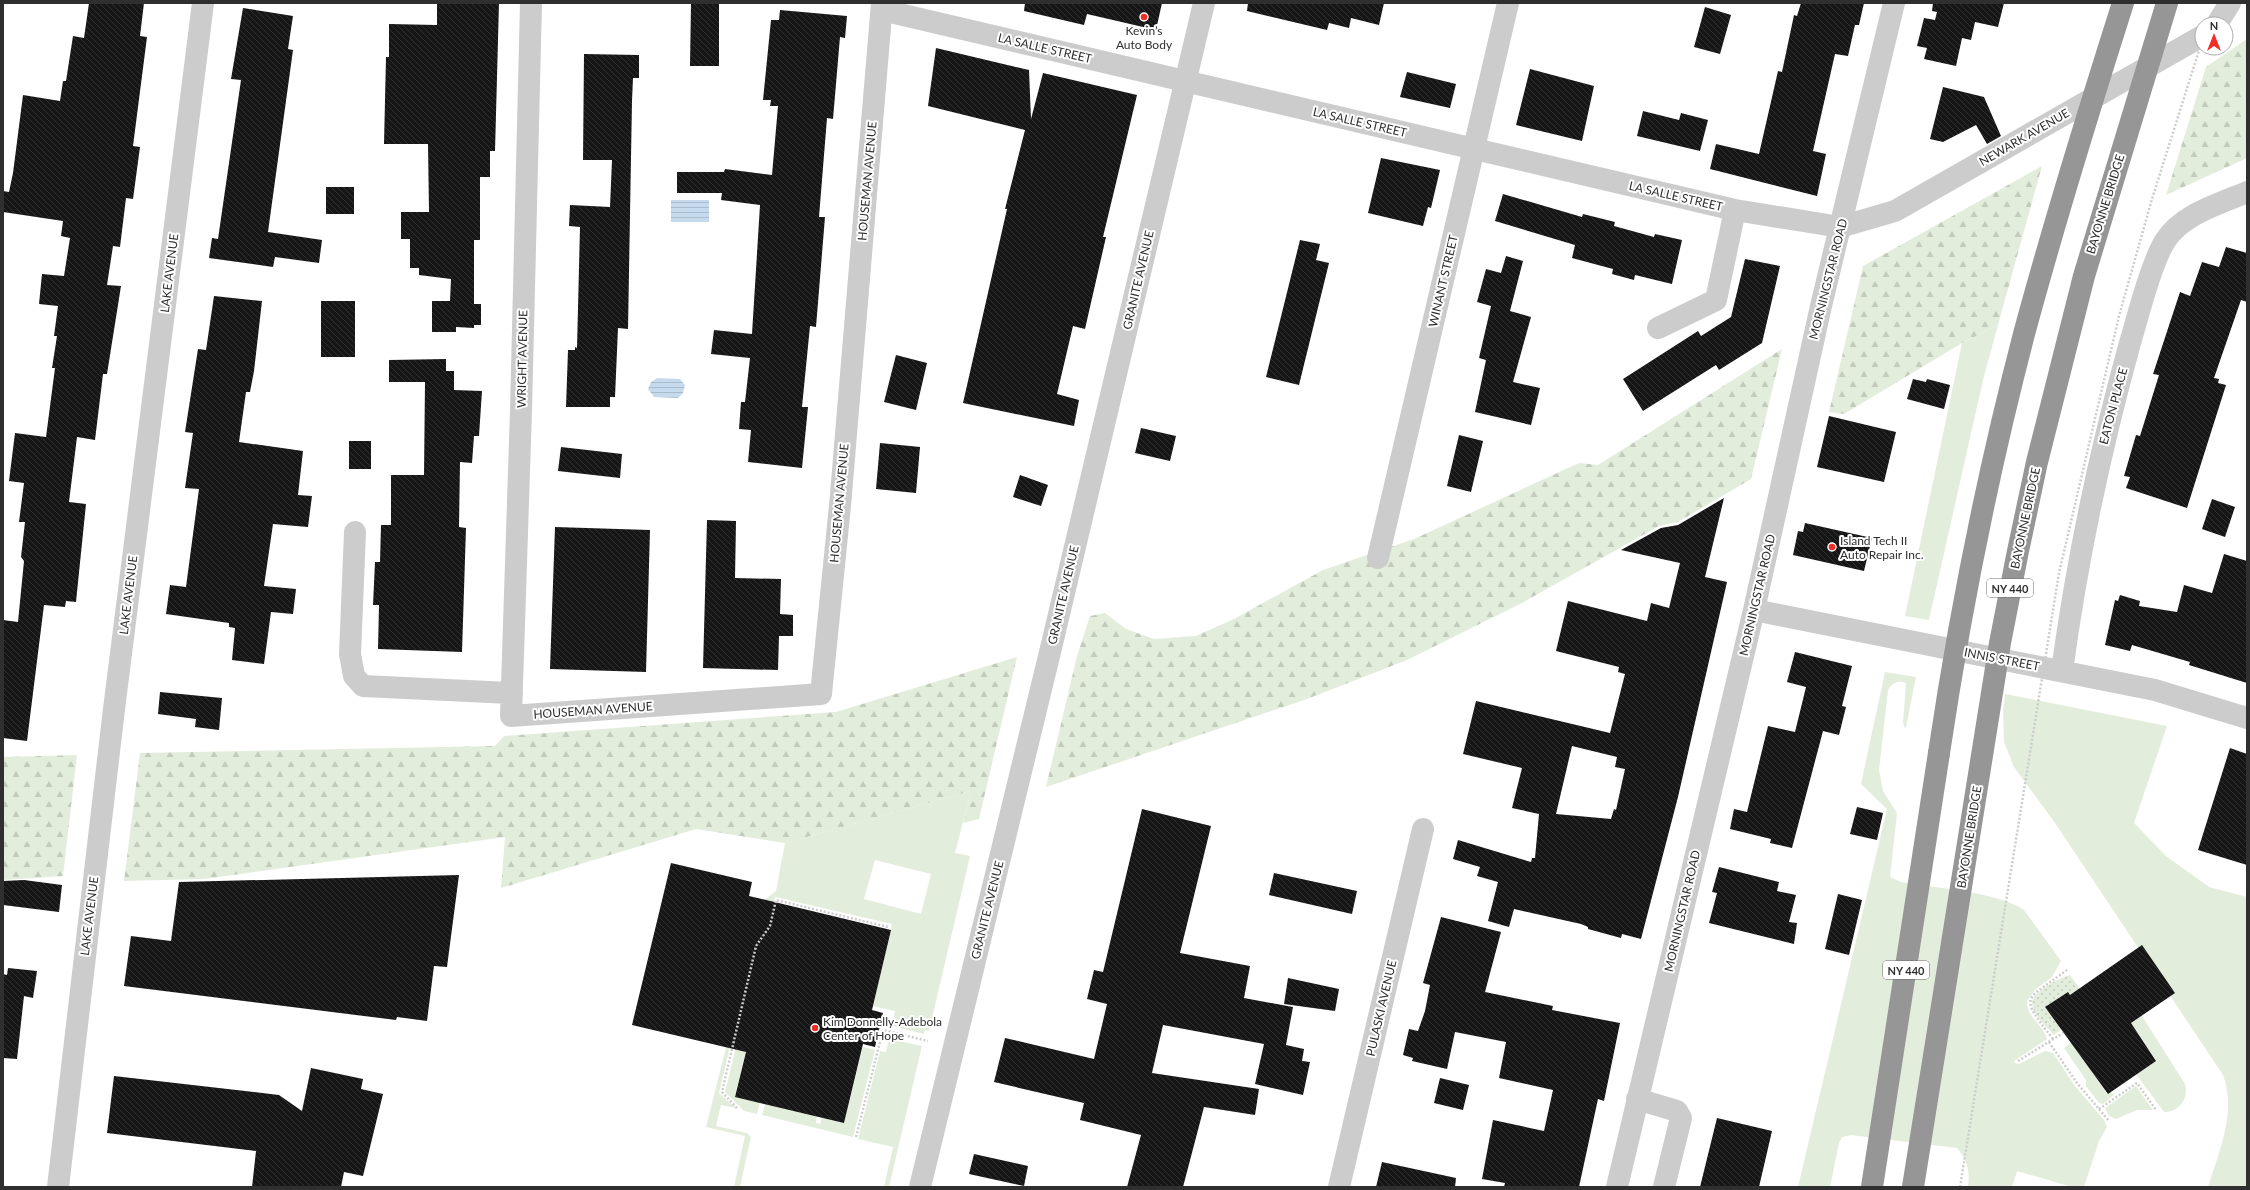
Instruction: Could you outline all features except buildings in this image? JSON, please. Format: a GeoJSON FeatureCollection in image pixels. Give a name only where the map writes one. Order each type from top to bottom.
{"type":"FeatureCollection","features":[{"type":"Feature","properties":{"kind":"highway","name":"NY 440"},"geometry":{"type":"LineString","coordinates":[[1872,1187],[1946,709],[1981,516],[2020,350],[2050,240],[2123,3]]}},
{"type":"Feature","properties":{"kind":"highway","name":"BAYONNE BRIDGE"},"geometry":{"type":"LineString","coordinates":[[1913,1187],[1999,651],[2019,544],[2039,454],[2084,276],[2167,3]]}},
{"type":"Feature","properties":{"kind":"street","name":"LAKE AVENUE"},"geometry":{"type":"LineString","coordinates":[[58,1187],[114,709],[203,3]]}},
{"type":"Feature","properties":{"kind":"street","name":"WRIGHT AVENUE"},"geometry":{"type":"LineString","coordinates":[[511,716],[521,410],[531,3]]}},
{"type":"Feature","properties":{"kind":"street","name":"GRANITE AVENUE"},"geometry":{"type":"LineString","coordinates":[[920,1187],[1051,648],[1204,3]]}},
{"type":"Feature","properties":{"kind":"street","name":"WINANT STREET"},"geometry":{"type":"LineString","coordinates":[[1378,558],[1508,3]]}},
{"type":"Feature","properties":{"kind":"street","name":"MORNINGSTAR ROAD"},"geometry":{"type":"LineString","coordinates":[[1618,1187],[1637,1099],[1754,610],[1821,306],[1894,3]]}},
{"type":"Feature","properties":{"kind":"street"},"geometry":{"type":"LineString","coordinates":[[2222,16],[2230,3]]}},
{"type":"Feature","properties":{"kind":"street","name":"LA SALLE STREET"},"geometry":{"type":"LineString","coordinates":[[882,6],[1185,81],[1735,210],[1840,227]]}},
{"type":"Feature","properties":{"kind":"street","name":"HOUSEMAN AVENUE"},"geometry":{"type":"LineString","coordinates":[[511,716],[821,694],[840,506],[882,6]]}},
{"type":"Feature","properties":{"kind":"street","name":"NEWARK AVENUE"},"geometry":{"type":"LineString","coordinates":[[1840,227],[1895,211],[2194,41]]}},
{"type":"Feature","properties":{"kind":"street","name":"EATON PLACE"},"geometry":{"type":"LineString","coordinates":[[2062,671],[2073,592],[2108,424],[2134,331],[2159,253],[2171,234],[2188,219],[2247,192]]}},
{"type":"Feature","properties":{"kind":"street"},"geometry":{"type":"LineString","coordinates":[[1658,328],[1716,300],[1735,210]]}},
{"type":"Feature","properties":{"kind":"street"},"geometry":{"type":"LineString","coordinates":[[355,532],[350,654],[354,676],[363,686],[512,693]]}},
{"type":"Feature","properties":{"kind":"street","name":"INNIS STREET"},"geometry":{"type":"LineString","coordinates":[[1754,610],[2155,690],[2247,718]]}},
{"type":"Feature","properties":{"kind":"street","name":"PULASKI AVENUE"},"geometry":{"type":"LineString","coordinates":[[1339,1187],[1423,830]]}},
{"type":"Feature","properties":{"kind":"street"},"geometry":{"type":"LineString","coordinates":[[1637,1099],[1677,1111],[1681,1118],[1664,1187]]}},
{"type":"Feature","properties":{"kind":"path"},"geometry":{"type":"LineString","coordinates":[[1960,1187],[2059,573],[2119,316],[2152,199],[2197,56]]}},
{"type":"Feature","properties":{"kind":"path"},"geometry":{"type":"LineString","coordinates":[[737,1108],[722,1092],[756,946],[770,926],[776,900],[888,927]]}},
{"type":"Feature","properties":{"kind":"path"},"geometry":{"type":"LineString","coordinates":[[2053,1039],[2031,1010],[2029,1003],[2034,993],[2067,970]]}},
{"type":"Feature","properties":{"kind":"path"},"geometry":{"type":"LineString","coordinates":[[856,1137],[883,1030],[928,1041]]}},
{"type":"Feature","properties":{"kind":"path"},"geometry":{"type":"LineString","coordinates":[[2018,1061],[2064,1033]]}},
{"type":"Feature","properties":{"kind":"path"},"geometry":{"type":"LineString","coordinates":[[2049,1042],[2077,1082],[2110,1121]]}},
{"type":"Feature","properties":{"kind":"path"},"geometry":{"type":"LineString","coordinates":[[2099,1109],[2137,1082],[2156,1110]]}},
{"type":"Feature","properties":{"kind":"green space"},"geometry":{"type":"Polygon","coordinates":[[[2247,39],[2247,158],[2166,195],[2206,67],[2222,56],[2234,56],[2234,48],[2247,39]]]}},
{"type":"Feature","properties":{"kind":"green space"},"geometry":{"type":"Polygon","coordinates":[[[2042,166],[1998,325],[1962,343],[1844,414],[1829,412],[1863,266],[2042,166]]]}},
{"type":"Feature","properties":{"kind":"green space"},"geometry":{"type":"Polygon","coordinates":[[[1998,325],[1983,380],[1929,620],[1905,616],[1962,343],[1998,325]]]}},
{"type":"Feature","properties":{"kind":"green space"},"geometry":{"type":"Polygon","coordinates":[[[1782,349],[1751,479],[1678,522],[1659,526],[1518,605],[1407,660],[1307,699],[1046,787],[1077,656],[1090,616],[1105,613],[1126,629],[1154,639],[1196,636],[1234,619],[1323,570],[1414,539],[1579,463],[1598,465],[1782,349]]]}},
{"type":"Feature","properties":{"kind":"green space"},"geometry":{"type":"Polygon","coordinates":[[[1017,657],[979,819],[963,823],[971,791],[785,843],[696,829],[501,888],[505,837],[204,879],[124,881],[140,753],[495,746],[504,736],[836,712],[1017,657]]]}},
{"type":"Feature","properties":{"kind":"green space"},"geometry":{"type":"Polygon","coordinates":[[[1885,672],[1916,677],[1905,728],[1903,723],[1906,683],[1900,681],[1896,682],[1891,685],[1888,690],[1879,770],[1883,791],[1897,813],[1890,877],[1901,882],[1983,895],[2013,904],[2024,910],[2061,961],[2052,977],[2036,989],[2027,1001],[2032,1016],[2042,1029],[2047,1039],[2014,1061],[2015,1063],[2019,1064],[2045,1051],[2053,1053],[2075,1086],[2104,1120],[2107,1127],[2099,1141],[2084,1187],[2072,1187],[2017,1171],[2012,1187],[1968,1187],[1969,1176],[1966,1162],[1957,1148],[1851,1135],[1842,1137],[1839,1143],[1830,1187],[1798,1187],[1887,809],[1861,784],[1885,672]]]}},
{"type":"Feature","properties":{"kind":"green space"},"geometry":{"type":"Polygon","coordinates":[[[2005,694],[2167,726],[2134,823],[2166,856],[2209,887],[2247,897],[2247,1187],[2208,1187],[2225,1131],[2227,1117],[2227,1089],[2223,1075],[2055,823],[2014,767],[2004,742],[2003,710],[2005,694]]]}},
{"type":"Feature","properties":{"kind":"green space"},"geometry":{"type":"Polygon","coordinates":[[[77,755],[63,876],[3,880],[3,757],[77,755]]]}},
{"type":"Feature","properties":{"kind":"green space"},"geometry":{"type":"Polygon","coordinates":[[[971,791],[955,853],[970,856],[929,1031],[925,1030],[924,1034],[892,1026],[895,1011],[873,1006],[892,924],[775,897],[767,925],[754,945],[719,1093],[736,1108],[721,1105],[716,1126],[747,1133],[751,1137],[740,1187],[734,1187],[745,1136],[706,1127],[763,901],[776,891],[785,843],[971,791]],[[875,860],[864,899],[921,914],[931,874],[875,860]]]}},
{"type":"Feature","properties":{"kind":"green space"},"geometry":{"type":"Polygon","coordinates":[[[781,904],[735,1096],[760,1102],[757,1114],[744,1111],[725,1092],[760,948],[781,904]]]}},
{"type":"Feature","properties":{"kind":"green space"},"geometry":{"type":"Polygon","coordinates":[[[2070,975],[2080,989],[2070,995],[2068,992],[2045,1007],[2061,1030],[2054,1035],[2043,1024],[2034,1011],[2032,1001],[2034,997],[2043,989],[2070,975]]]}},
{"type":"Feature","properties":{"kind":"green space"},"geometry":{"type":"Polygon","coordinates":[[[2142,1016],[2185,1084],[2186,1094],[2182,1104],[2169,1112],[2164,1112],[2136,1074],[2156,1060],[2131,1023],[2142,1016]]]}},
{"type":"Feature","properties":{"kind":"green space"},"geometry":{"type":"Polygon","coordinates":[[[889,1039],[922,1046],[889,1187],[884,1187],[893,1147],[858,1139],[880,1051],[886,1052],[889,1039]]]}},
{"type":"Feature","properties":{"kind":"green space"},"geometry":{"type":"Polygon","coordinates":[[[2072,1042],[2107,1094],[2111,1092],[2114,1095],[2103,1104],[2099,1103],[2086,1086],[2086,1080],[2064,1048],[2072,1042]]]}},
{"type":"Feature","properties":{"kind":"green space"},"geometry":{"type":"Polygon","coordinates":[[[863,1047],[875,1050],[853,1137],[762,1115],[765,1104],[817,1116],[816,1123],[820,1124],[822,1117],[844,1123],[863,1047]]]}},
{"type":"Feature","properties":{"kind":"green space"},"geometry":{"type":"Polygon","coordinates":[[[2136,1086],[2153,1110],[2137,1110],[2116,1119],[2109,1116],[2105,1108],[2136,1086]]]}},
{"type":"Feature","properties":{"kind":"water"},"geometry":{"type":"Polygon","coordinates":[[[671,200],[709,200],[709,222],[671,222],[671,200]]]}},
{"type":"Feature","properties":{"kind":"water"},"geometry":{"type":"Polygon","coordinates":[[[657,378],[680,379],[685,385],[683,393],[678,398],[654,397],[648,389],[651,382],[657,378]]]}},
{"type":"Feature","properties":{"kind":"place","name":"Kevin’s Auto Body"},"geometry":{"type":"Point","coordinates":[1144,17]}},
{"type":"Feature","properties":{"kind":"place","name":"Island Tech II Auto Repair Inc."},"geometry":{"type":"Point","coordinates":[1832,547]}},
{"type":"Feature","properties":{"kind":"place","name":"Kim Donnelly-Adebola Center of Hope"},"geometry":{"type":"Point","coordinates":[815,1028]}}]}
